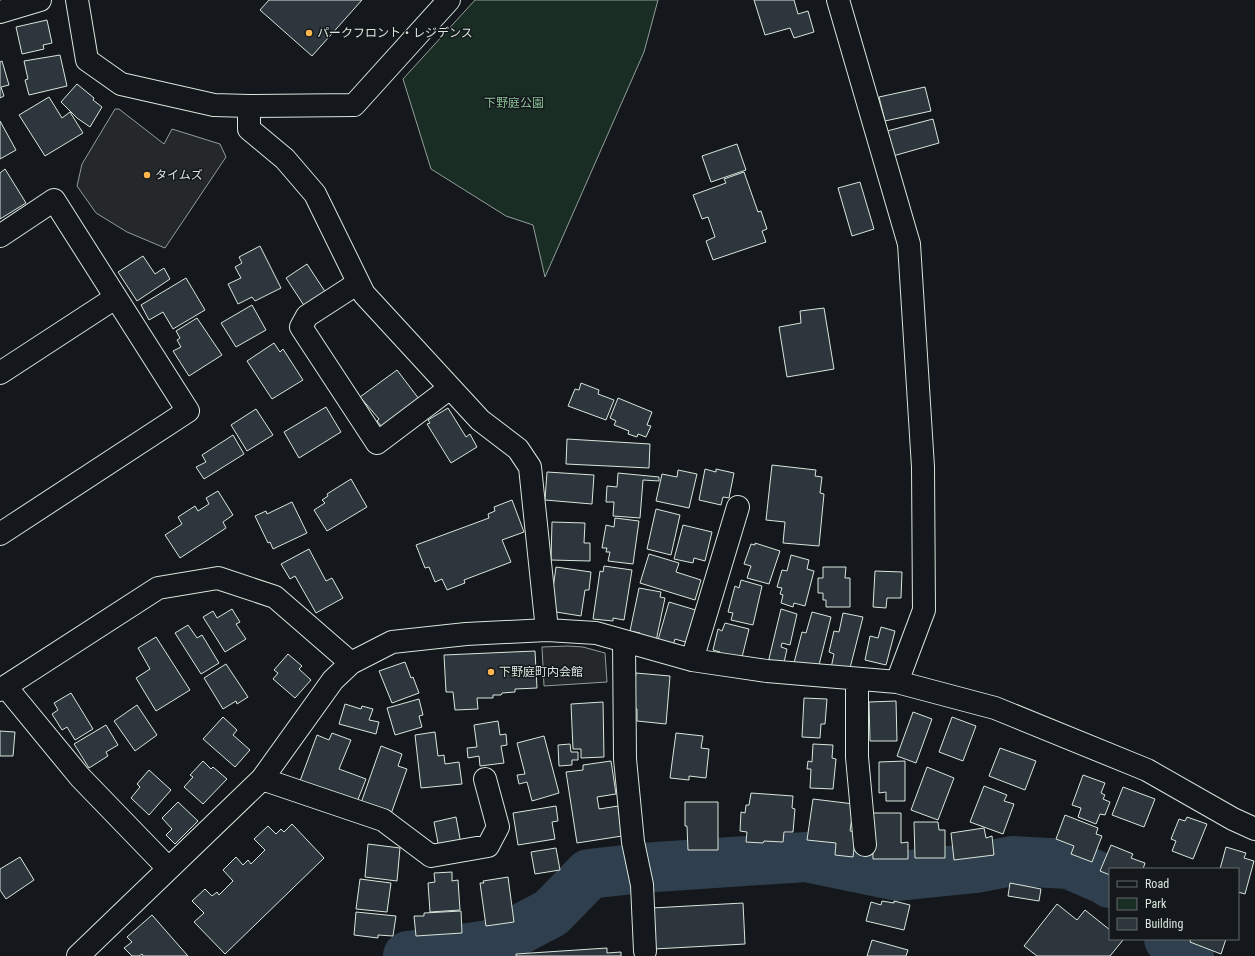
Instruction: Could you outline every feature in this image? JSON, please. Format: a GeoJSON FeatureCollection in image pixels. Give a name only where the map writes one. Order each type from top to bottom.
{"type":"FeatureCollection","features":[{"type":"Feature","properties":{"kind":"street"},"geometry":{"type":"LineString","coordinates":[[0,12],[40,0]]}},
{"type":"Feature","properties":{"kind":"street"},"geometry":{"type":"LineString","coordinates":[[77,0],[87,60],[121,84],[214,105],[250,106],[354,105],[449,0]]}},
{"type":"Feature","properties":{"kind":"street"},"geometry":{"type":"LineString","coordinates":[[838,0],[908,244],[923,467],[924,610],[897,682]]}},
{"type":"Feature","properties":{"kind":"street"},"geometry":{"type":"LineString","coordinates":[[250,106],[249,129],[285,159],[315,194],[364,294],[480,420],[518,449],[530,467],[547,630]]}},
{"type":"Feature","properties":{"kind":"street"},"geometry":{"type":"LineString","coordinates":[[0,236],[54,200],[188,411],[0,534]]}},
{"type":"Feature","properties":{"kind":"street"},"geometry":{"type":"LineString","coordinates":[[358,283],[307,316],[301,327],[377,443],[450,388]]}},
{"type":"Feature","properties":{"kind":"street"},"geometry":{"type":"LineString","coordinates":[[0,373],[115,298]]}},
{"type":"Feature","properties":{"kind":"street"},"geometry":{"type":"LineString","coordinates":[[692,660],[738,507]]}},
{"type":"Feature","properties":{"kind":"street"},"geometry":{"type":"LineString","coordinates":[[168,868],[80,776],[3,689],[158,588],[218,578],[275,597],[351,663]]}},
{"type":"Feature","properties":{"kind":"street"},"geometry":{"type":"LineString","coordinates":[[78,956],[262,779],[333,680],[351,663],[392,642],[466,634],[547,630],[596,633],[692,660],[767,671],[897,682],[995,708],[1147,770],[1233,820],[1255,829]]}},
{"type":"Feature","properties":{"kind":"street"},"geometry":{"type":"LineString","coordinates":[[624,641],[625,759],[633,842],[642,885],[645,951]]}},
{"type":"Feature","properties":{"kind":"street"},"geometry":{"type":"LineString","coordinates":[[857,679],[857,757],[865,845]]}},
{"type":"Feature","properties":{"kind":"street"},"geometry":{"type":"LineString","coordinates":[[262,779],[383,820],[431,856],[488,846],[498,827],[485,779]]}},
{"type":"Feature","properties":{"kind":"green space","name":"下野庭公園"},"geometry":{"type":"Polygon","coordinates":[[[475,0],[658,0],[644,52],[545,277],[533,225],[506,216],[431,169],[403,79],[475,0]]]}},
{"type":"Feature","properties":{"kind":"shaded area","name":"タイムズ"},"geometry":{"type":"Polygon","coordinates":[[[115,109],[119,109],[164,144],[172,129],[220,144],[226,157],[165,248],[127,232],[96,213],[77,186],[82,164],[115,109]]]}},
{"type":"Feature","properties":{"kind":"shaded area"},"geometry":{"type":"Polygon","coordinates":[[[542,647],[583,647],[605,653],[607,682],[544,686],[542,647]]]}},
{"type":"Feature","properties":{"kind":"building","name":"パークフロント・レジデンス"},"geometry":{"type":"Polygon","coordinates":[[[269,0],[362,0],[312,56],[260,10],[269,0]]]}},
{"type":"Feature","properties":{"kind":"building"},"geometry":{"type":"Polygon","coordinates":[[[754,0],[794,0],[798,14],[808,11],[814,32],[794,38],[790,28],[765,35],[754,0]]]}},
{"type":"Feature","properties":{"kind":"building"},"geometry":{"type":"Polygon","coordinates":[[[47,20],[52,43],[43,45],[44,49],[22,54],[16,27],[47,20]]]}},
{"type":"Feature","properties":{"kind":"building"},"geometry":{"type":"Polygon","coordinates":[[[60,55],[67,86],[29,95],[25,80],[28,79],[24,61],[60,55]]]}},
{"type":"Feature","properties":{"kind":"building"},"geometry":{"type":"Polygon","coordinates":[[[2,61],[9,85],[1,87],[4,96],[0,98],[0,62],[2,61]]]}},
{"type":"Feature","properties":{"kind":"building"},"geometry":{"type":"Polygon","coordinates":[[[77,84],[94,98],[93,100],[102,107],[90,127],[77,118],[61,102],[77,84]]]}},
{"type":"Feature","properties":{"kind":"building"},"geometry":{"type":"Polygon","coordinates":[[[925,87],[931,111],[885,121],[879,97],[925,87]]]}},
{"type":"Feature","properties":{"kind":"building"},"geometry":{"type":"Polygon","coordinates":[[[49,97],[62,118],[70,112],[83,133],[45,156],[19,115],[49,97]]]}},
{"type":"Feature","properties":{"kind":"building"},"geometry":{"type":"Polygon","coordinates":[[[933,119],[939,143],[893,156],[887,131],[933,119]]]}},
{"type":"Feature","properties":{"kind":"building"},"geometry":{"type":"Polygon","coordinates":[[[0,121],[16,150],[0,159],[0,121]]]}},
{"type":"Feature","properties":{"kind":"building"},"geometry":{"type":"Polygon","coordinates":[[[737,144],[746,170],[711,182],[702,156],[737,144]]]}},
{"type":"Feature","properties":{"kind":"building"},"geometry":{"type":"Polygon","coordinates":[[[5,169],[26,203],[0,219],[0,173],[5,169]]]}},
{"type":"Feature","properties":{"kind":"building"},"geometry":{"type":"Polygon","coordinates":[[[744,172],[758,212],[761,211],[767,229],[762,231],[766,242],[713,260],[706,241],[715,237],[708,217],[702,219],[693,195],[726,183],[724,179],[744,172]]]}},
{"type":"Feature","properties":{"kind":"building"},"geometry":{"type":"Polygon","coordinates":[[[860,182],[874,229],[852,236],[838,188],[860,182]]]}},
{"type":"Feature","properties":{"kind":"building"},"geometry":{"type":"Polygon","coordinates":[[[260,246],[281,288],[255,301],[252,297],[238,304],[228,284],[241,278],[235,267],[242,263],[239,257],[260,246]]]}},
{"type":"Feature","properties":{"kind":"building"},"geometry":{"type":"Polygon","coordinates":[[[143,256],[155,274],[164,268],[170,279],[137,301],[118,272],[143,256]]]}},
{"type":"Feature","properties":{"kind":"building"},"geometry":{"type":"Polygon","coordinates":[[[307,264],[326,293],[305,307],[286,278],[307,264]]]}},
{"type":"Feature","properties":{"kind":"building"},"geometry":{"type":"Polygon","coordinates":[[[186,278],[205,310],[173,329],[163,312],[149,320],[141,305],[186,278]]]}},
{"type":"Feature","properties":{"kind":"building"},"geometry":{"type":"Polygon","coordinates":[[[252,305],[266,330],[236,347],[221,323],[252,305]]]}},
{"type":"Feature","properties":{"kind":"building"},"geometry":{"type":"Polygon","coordinates":[[[824,308],[834,369],[787,377],[779,327],[801,323],[800,311],[824,308]]]}},
{"type":"Feature","properties":{"kind":"building"},"geometry":{"type":"Polygon","coordinates":[[[197,318],[222,355],[189,376],[173,351],[181,347],[177,340],[180,338],[176,331],[197,318]]]}},
{"type":"Feature","properties":{"kind":"building"},"geometry":{"type":"Polygon","coordinates":[[[274,343],[280,352],[283,349],[303,380],[272,399],[247,361],[274,343]]]}},
{"type":"Feature","properties":{"kind":"building"},"geometry":{"type":"Polygon","coordinates":[[[397,370],[419,399],[382,427],[377,421],[379,419],[360,397],[397,370]]]}},
{"type":"Feature","properties":{"kind":"building"},"geometry":{"type":"Polygon","coordinates":[[[581,383],[599,390],[598,394],[614,400],[606,420],[568,406],[575,389],[579,390],[581,383]]]}},
{"type":"Feature","properties":{"kind":"building"},"geometry":{"type":"Polygon","coordinates":[[[618,398],[652,412],[647,425],[651,426],[646,437],[638,434],[637,437],[628,434],[629,431],[614,425],[616,421],[610,418],[618,398]]]}},
{"type":"Feature","properties":{"kind":"building"},"geometry":{"type":"Polygon","coordinates":[[[326,407],[341,432],[299,458],[284,432],[326,407]]]}},
{"type":"Feature","properties":{"kind":"building"},"geometry":{"type":"Polygon","coordinates":[[[448,408],[466,437],[470,434],[477,447],[451,463],[427,424],[430,423],[428,420],[448,408]]]}},
{"type":"Feature","properties":{"kind":"building"},"geometry":{"type":"Polygon","coordinates":[[[256,409],[273,435],[247,451],[231,425],[256,409]]]}},
{"type":"Feature","properties":{"kind":"building"},"geometry":{"type":"Polygon","coordinates":[[[233,435],[244,454],[204,479],[196,467],[206,462],[202,455],[233,435]]]}},
{"type":"Feature","properties":{"kind":"building"},"geometry":{"type":"Polygon","coordinates":[[[567,439],[650,444],[649,468],[566,464],[567,439]]]}},
{"type":"Feature","properties":{"kind":"building"},"geometry":{"type":"Polygon","coordinates":[[[772,465],[816,470],[815,476],[822,477],[820,493],[824,494],[819,546],[783,543],[785,522],[766,520],[772,465]]]}},
{"type":"Feature","properties":{"kind":"building"},"geometry":{"type":"Polygon","coordinates":[[[705,469],[716,472],[716,469],[734,473],[729,498],[723,497],[721,505],[699,500],[705,469]]]}},
{"type":"Feature","properties":{"kind":"building"},"geometry":{"type":"Polygon","coordinates":[[[678,470],[697,474],[689,508],[656,501],[662,474],[677,477],[678,470]]]}},
{"type":"Feature","properties":{"kind":"building"},"geometry":{"type":"Polygon","coordinates":[[[547,472],[594,475],[592,504],[545,500],[547,472]]]}},
{"type":"Feature","properties":{"kind":"building"},"geometry":{"type":"Polygon","coordinates":[[[618,473],[659,477],[659,481],[643,480],[640,518],[613,516],[614,502],[606,502],[607,486],[617,487],[618,473]]]}},
{"type":"Feature","properties":{"kind":"building"},"geometry":{"type":"Polygon","coordinates":[[[351,479],[367,507],[327,531],[314,510],[325,503],[322,500],[328,496],[327,494],[351,479]]]}},
{"type":"Feature","properties":{"kind":"building"},"geometry":{"type":"Polygon","coordinates":[[[218,491],[233,515],[223,522],[226,528],[180,558],[165,535],[182,524],[178,517],[195,506],[198,511],[209,504],[206,498],[218,491]]]}},
{"type":"Feature","properties":{"kind":"building"},"geometry":{"type":"Polygon","coordinates":[[[512,500],[524,532],[502,540],[511,562],[464,580],[465,583],[447,590],[442,579],[435,582],[429,567],[425,568],[416,545],[489,518],[488,514],[495,511],[494,507],[512,500]]]}},
{"type":"Feature","properties":{"kind":"building"},"geometry":{"type":"Polygon","coordinates":[[[292,502],[307,533],[273,549],[270,542],[268,543],[255,516],[266,511],[267,514],[292,502]]]}},
{"type":"Feature","properties":{"kind":"building"},"geometry":{"type":"Polygon","coordinates":[[[656,509],[680,515],[671,555],[647,549],[656,509]]]}},
{"type":"Feature","properties":{"kind":"building"},"geometry":{"type":"Polygon","coordinates":[[[615,518],[639,521],[633,564],[608,561],[610,552],[606,552],[607,548],[602,548],[606,525],[614,527],[615,518]]]}},
{"type":"Feature","properties":{"kind":"building"},"geometry":{"type":"Polygon","coordinates":[[[552,522],[585,523],[584,543],[590,543],[590,561],[551,560],[552,522]]]}},
{"type":"Feature","properties":{"kind":"building"},"geometry":{"type":"Polygon","coordinates":[[[683,525],[712,532],[705,561],[694,558],[693,563],[674,559],[683,525]]]}},
{"type":"Feature","properties":{"kind":"building"},"geometry":{"type":"Polygon","coordinates":[[[755,543],[780,551],[769,584],[747,578],[751,566],[744,564],[751,544],[755,545],[755,543]]]}},
{"type":"Feature","properties":{"kind":"building"},"geometry":{"type":"Polygon","coordinates":[[[309,549],[326,581],[332,578],[343,598],[316,613],[295,576],[290,579],[281,564],[309,549]]]}},
{"type":"Feature","properties":{"kind":"building"},"geometry":{"type":"Polygon","coordinates":[[[649,554],[679,563],[676,572],[701,580],[695,600],[640,583],[649,554]]]}},
{"type":"Feature","properties":{"kind":"building"},"geometry":{"type":"Polygon","coordinates":[[[791,555],[809,560],[807,569],[814,571],[805,606],[794,603],[793,607],[781,603],[783,595],[780,594],[782,588],[777,587],[782,570],[787,571],[791,555]]]}},
{"type":"Feature","properties":{"kind":"building"},"geometry":{"type":"Polygon","coordinates":[[[604,566],[632,570],[624,620],[613,618],[613,621],[593,619],[600,571],[603,572],[604,566]]]}},
{"type":"Feature","properties":{"kind":"building"},"geometry":{"type":"Polygon","coordinates":[[[556,567],[591,572],[589,590],[585,590],[581,616],[550,611],[556,567]]]}},
{"type":"Feature","properties":{"kind":"building"},"geometry":{"type":"Polygon","coordinates":[[[823,567],[846,567],[845,578],[850,578],[850,607],[826,607],[826,600],[823,600],[823,593],[818,593],[818,578],[823,578],[823,567]]]}},
{"type":"Feature","properties":{"kind":"building"},"geometry":{"type":"Polygon","coordinates":[[[875,571],[902,572],[901,598],[887,598],[886,608],[873,607],[875,571]]]}},
{"type":"Feature","properties":{"kind":"building"},"geometry":{"type":"Polygon","coordinates":[[[741,580],[762,586],[753,625],[731,620],[733,613],[728,612],[735,586],[739,588],[741,580]]]}},
{"type":"Feature","properties":{"kind":"building"},"geometry":{"type":"Polygon","coordinates":[[[639,588],[661,592],[660,597],[665,598],[656,641],[640,637],[640,633],[630,631],[639,588]]]}},
{"type":"Feature","properties":{"kind":"building"},"geometry":{"type":"Polygon","coordinates":[[[669,602],[699,611],[689,643],[675,639],[673,645],[658,640],[669,602]]]}},
{"type":"Feature","properties":{"kind":"building"},"geometry":{"type":"Polygon","coordinates":[[[232,609],[240,622],[236,624],[246,639],[225,652],[203,617],[213,611],[217,618],[232,609]]]}},
{"type":"Feature","properties":{"kind":"building"},"geometry":{"type":"Polygon","coordinates":[[[781,609],[797,614],[790,645],[782,643],[781,647],[787,649],[783,667],[768,663],[781,609]]]}},
{"type":"Feature","properties":{"kind":"building"},"geometry":{"type":"Polygon","coordinates":[[[812,612],[831,617],[818,669],[794,663],[802,632],[806,633],[812,612]]]}},
{"type":"Feature","properties":{"kind":"building"},"geometry":{"type":"Polygon","coordinates":[[[843,613],[863,617],[849,672],[831,668],[834,654],[829,652],[834,631],[839,632],[843,613]]]}},
{"type":"Feature","properties":{"kind":"building"},"geometry":{"type":"Polygon","coordinates":[[[725,623],[749,629],[740,665],[718,660],[720,652],[713,650],[718,629],[722,631],[725,623]]]}},
{"type":"Feature","properties":{"kind":"building"},"geometry":{"type":"Polygon","coordinates":[[[188,625],[197,638],[202,635],[219,663],[201,674],[175,633],[188,625]]]}},
{"type":"Feature","properties":{"kind":"building"},"geometry":{"type":"Polygon","coordinates":[[[881,627],[895,631],[886,665],[865,660],[870,636],[878,638],[881,627]]]}},
{"type":"Feature","properties":{"kind":"building"},"geometry":{"type":"Polygon","coordinates":[[[156,637],[190,690],[156,711],[136,678],[150,669],[138,648],[156,637]]]}},
{"type":"Feature","properties":{"kind":"building"},"geometry":{"type":"Polygon","coordinates":[[[535,651],[537,688],[515,689],[515,692],[493,695],[493,698],[477,698],[478,709],[455,710],[453,692],[446,692],[444,655],[535,651]]]}},
{"type":"Feature","properties":{"kind":"building"},"geometry":{"type":"Polygon","coordinates":[[[288,654],[302,666],[299,669],[311,680],[295,698],[273,679],[278,673],[274,670],[288,654]]]}},
{"type":"Feature","properties":{"kind":"building"},"geometry":{"type":"Polygon","coordinates":[[[405,662],[419,693],[392,703],[379,671],[405,662]]]}},
{"type":"Feature","properties":{"kind":"building"},"geometry":{"type":"Polygon","coordinates":[[[226,664],[248,697],[237,704],[236,701],[223,709],[204,678],[226,664]]]}},
{"type":"Feature","properties":{"kind":"building"},"geometry":{"type":"Polygon","coordinates":[[[636,673],[670,676],[666,724],[637,721],[637,709],[632,708],[636,673]]]}},
{"type":"Feature","properties":{"kind":"building"},"geometry":{"type":"Polygon","coordinates":[[[71,693],[93,729],[75,740],[67,727],[62,730],[52,714],[58,710],[54,703],[71,693]]]}},
{"type":"Feature","properties":{"kind":"building"},"geometry":{"type":"Polygon","coordinates":[[[804,698],[827,699],[825,724],[821,724],[820,738],[802,737],[804,698]]]}},
{"type":"Feature","properties":{"kind":"building"},"geometry":{"type":"Polygon","coordinates":[[[419,699],[423,715],[419,716],[422,727],[395,735],[387,708],[419,699]]]}},
{"type":"Feature","properties":{"kind":"building"},"geometry":{"type":"Polygon","coordinates":[[[896,701],[897,741],[870,741],[869,702],[896,701]]]}},
{"type":"Feature","properties":{"kind":"building"},"geometry":{"type":"Polygon","coordinates":[[[603,702],[604,757],[581,758],[581,749],[573,749],[571,704],[603,702]]]}},
{"type":"Feature","properties":{"kind":"building"},"geometry":{"type":"Polygon","coordinates":[[[345,704],[361,709],[362,706],[373,709],[369,720],[379,722],[376,734],[339,724],[345,704]]]}},
{"type":"Feature","properties":{"kind":"building"},"geometry":{"type":"Polygon","coordinates":[[[137,705],[157,735],[135,751],[114,721],[137,705]]]}},
{"type":"Feature","properties":{"kind":"building"},"geometry":{"type":"Polygon","coordinates":[[[913,712],[932,719],[916,763],[897,756],[913,712]]]}},
{"type":"Feature","properties":{"kind":"building"},"geometry":{"type":"Polygon","coordinates":[[[223,717],[237,730],[233,735],[250,750],[235,767],[203,739],[223,717]]]}},
{"type":"Feature","properties":{"kind":"building"},"geometry":{"type":"Polygon","coordinates":[[[952,717],[976,726],[963,761],[939,752],[952,717]]]}},
{"type":"Feature","properties":{"kind":"building"},"geometry":{"type":"Polygon","coordinates":[[[498,721],[500,735],[506,734],[507,745],[501,746],[504,763],[480,766],[479,756],[468,758],[467,748],[477,747],[474,725],[498,721]]]}},
{"type":"Feature","properties":{"kind":"building"},"geometry":{"type":"Polygon","coordinates":[[[106,725],[118,745],[106,752],[108,756],[89,768],[74,744],[106,725]]]}},
{"type":"Feature","properties":{"kind":"building"},"geometry":{"type":"Polygon","coordinates":[[[0,731],[15,732],[13,756],[0,756],[0,731]]]}},
{"type":"Feature","properties":{"kind":"building"},"geometry":{"type":"Polygon","coordinates":[[[435,732],[438,756],[444,755],[445,764],[459,762],[462,784],[421,788],[415,735],[435,732]]]}},
{"type":"Feature","properties":{"kind":"building"},"geometry":{"type":"Polygon","coordinates":[[[332,733],[351,740],[339,769],[366,779],[357,802],[300,781],[317,735],[329,740],[332,733]]]}},
{"type":"Feature","properties":{"kind":"building"},"geometry":{"type":"Polygon","coordinates":[[[676,733],[703,736],[701,748],[709,749],[706,778],[689,776],[689,780],[670,778],[676,733]]]}},
{"type":"Feature","properties":{"kind":"building"},"geometry":{"type":"Polygon","coordinates":[[[544,736],[559,793],[532,801],[527,782],[519,784],[517,775],[525,774],[517,743],[544,736]]]}},
{"type":"Feature","properties":{"kind":"building"},"geometry":{"type":"Polygon","coordinates":[[[570,744],[571,752],[578,752],[578,760],[572,760],[572,765],[559,766],[558,745],[570,744]]]}},
{"type":"Feature","properties":{"kind":"building"},"geometry":{"type":"Polygon","coordinates":[[[813,744],[833,745],[832,758],[836,759],[833,789],[810,788],[811,769],[807,769],[808,761],[812,762],[813,744]]]}},
{"type":"Feature","properties":{"kind":"building"},"geometry":{"type":"Polygon","coordinates":[[[381,746],[402,754],[398,766],[407,769],[391,814],[361,803],[381,746]]]}},
{"type":"Feature","properties":{"kind":"building"},"geometry":{"type":"Polygon","coordinates":[[[1000,748],[1036,761],[1025,790],[989,776],[1000,748]]]}},
{"type":"Feature","properties":{"kind":"building"},"geometry":{"type":"Polygon","coordinates":[[[203,761],[211,769],[213,767],[227,779],[203,804],[184,787],[193,777],[190,775],[203,761]]]}},
{"type":"Feature","properties":{"kind":"building"},"geometry":{"type":"Polygon","coordinates":[[[611,761],[616,794],[597,797],[599,809],[618,806],[622,836],[577,843],[566,772],[583,770],[583,765],[611,761]]]}},
{"type":"Feature","properties":{"kind":"building"},"geometry":{"type":"Polygon","coordinates":[[[905,761],[905,801],[886,801],[886,792],[879,793],[879,762],[905,761]]]}},
{"type":"Feature","properties":{"kind":"building"},"geometry":{"type":"Polygon","coordinates":[[[927,767],[954,778],[938,820],[911,810],[927,767]]]}},
{"type":"Feature","properties":{"kind":"building"},"geometry":{"type":"Polygon","coordinates":[[[149,770],[171,790],[149,815],[131,798],[140,787],[137,784],[149,770]]]}},
{"type":"Feature","properties":{"kind":"building"},"geometry":{"type":"Polygon","coordinates":[[[1083,775],[1105,783],[1101,793],[1105,795],[1103,799],[1110,802],[1105,815],[1100,814],[1096,824],[1078,817],[1081,808],[1072,805],[1083,775]]]}},
{"type":"Feature","properties":{"kind":"building"},"geometry":{"type":"Polygon","coordinates":[[[984,786],[1007,795],[1004,801],[1014,804],[1003,834],[970,822],[984,786]]]}},
{"type":"Feature","properties":{"kind":"building"},"geometry":{"type":"Polygon","coordinates":[[[1123,787],[1155,799],[1144,827],[1112,815],[1123,787]]]}},
{"type":"Feature","properties":{"kind":"building"},"geometry":{"type":"Polygon","coordinates":[[[751,793],[793,796],[792,808],[795,809],[793,832],[784,832],[783,842],[746,842],[747,832],[740,831],[741,812],[745,813],[746,805],[749,805],[751,793]]]}},
{"type":"Feature","properties":{"kind":"building"},"geometry":{"type":"Polygon","coordinates":[[[813,799],[854,804],[850,831],[856,832],[853,857],[835,855],[836,843],[807,840],[813,799]]]}},
{"type":"Feature","properties":{"kind":"building"},"geometry":{"type":"Polygon","coordinates":[[[178,802],[198,821],[175,844],[166,835],[172,829],[162,818],[178,802]]]}},
{"type":"Feature","properties":{"kind":"building"},"geometry":{"type":"Polygon","coordinates":[[[685,802],[718,802],[718,850],[688,850],[687,826],[685,826],[685,802]]]}},
{"type":"Feature","properties":{"kind":"building"},"geometry":{"type":"Polygon","coordinates":[[[556,806],[558,821],[552,822],[555,839],[518,845],[513,813],[556,806]]]}},
{"type":"Feature","properties":{"kind":"building"},"geometry":{"type":"Polygon","coordinates":[[[872,813],[901,813],[901,843],[908,842],[908,859],[873,859],[872,813]]]}},
{"type":"Feature","properties":{"kind":"building"},"geometry":{"type":"Polygon","coordinates":[[[1065,815],[1098,828],[1096,834],[1102,836],[1092,862],[1071,854],[1074,846],[1056,839],[1065,815]]]}},
{"type":"Feature","properties":{"kind":"building"},"geometry":{"type":"Polygon","coordinates":[[[456,817],[461,844],[439,848],[434,822],[456,817]]]}},
{"type":"Feature","properties":{"kind":"building"},"geometry":{"type":"Polygon","coordinates":[[[1187,817],[1207,824],[1193,859],[1172,851],[1176,841],[1171,839],[1179,819],[1185,821],[1187,817]]]}},
{"type":"Feature","properties":{"kind":"building"},"geometry":{"type":"Polygon","coordinates":[[[914,822],[938,822],[939,830],[945,830],[945,858],[915,858],[914,822]]]}},
{"type":"Feature","properties":{"kind":"building"},"geometry":{"type":"Polygon","coordinates":[[[292,824],[324,858],[225,954],[194,922],[204,913],[192,901],[205,889],[212,896],[217,892],[219,895],[233,881],[223,870],[236,857],[243,865],[248,860],[251,864],[265,850],[254,839],[268,826],[276,834],[281,829],[284,832],[292,824]]]}},
{"type":"Feature","properties":{"kind":"building"},"geometry":{"type":"Polygon","coordinates":[[[984,828],[986,838],[992,836],[994,855],[954,860],[951,833],[984,828]]]}},
{"type":"Feature","properties":{"kind":"building"},"geometry":{"type":"Polygon","coordinates":[[[368,844],[400,848],[397,881],[365,877],[368,844]]]}},
{"type":"Feature","properties":{"kind":"building"},"geometry":{"type":"Polygon","coordinates":[[[1111,845],[1133,854],[1131,858],[1145,863],[1143,868],[1109,868],[1109,875],[1100,871],[1111,845]]]}},
{"type":"Feature","properties":{"kind":"building"},"geometry":{"type":"Polygon","coordinates":[[[1226,847],[1246,853],[1244,858],[1254,861],[1245,894],[1239,892],[1239,868],[1220,868],[1226,847]]]}},
{"type":"Feature","properties":{"kind":"building"},"geometry":{"type":"Polygon","coordinates":[[[556,848],[560,870],[535,874],[531,852],[556,848]]]}},
{"type":"Feature","properties":{"kind":"building"},"geometry":{"type":"Polygon","coordinates":[[[20,857],[34,880],[6,899],[0,890],[0,869],[20,857]]]}},
{"type":"Feature","properties":{"kind":"building"},"geometry":{"type":"Polygon","coordinates":[[[452,872],[452,881],[458,880],[460,910],[430,912],[428,883],[435,882],[434,873],[452,872]]]}},
{"type":"Feature","properties":{"kind":"building"},"geometry":{"type":"Polygon","coordinates":[[[508,877],[514,922],[486,926],[480,883],[484,883],[483,881],[508,877]]]}},
{"type":"Feature","properties":{"kind":"building"},"geometry":{"type":"Polygon","coordinates":[[[360,879],[391,883],[387,912],[356,909],[360,879]]]}},
{"type":"Feature","properties":{"kind":"building"},"geometry":{"type":"Polygon","coordinates":[[[1010,883],[1041,889],[1039,901],[1008,896],[1010,883]]]}},
{"type":"Feature","properties":{"kind":"building"},"geometry":{"type":"Polygon","coordinates":[[[882,901],[894,903],[894,901],[910,905],[904,930],[866,921],[871,902],[881,905],[882,901]]]}},
{"type":"Feature","properties":{"kind":"building"},"geometry":{"type":"Polygon","coordinates":[[[743,903],[745,944],[654,949],[652,908],[743,903]]]}},
{"type":"Feature","properties":{"kind":"building"},"geometry":{"type":"Polygon","coordinates":[[[1057,904],[1077,920],[1085,910],[1109,929],[1109,940],[1123,940],[1110,956],[1037,956],[1024,946],[1057,904]]]}},
{"type":"Feature","properties":{"kind":"building"},"geometry":{"type":"Polygon","coordinates":[[[461,911],[462,933],[416,936],[414,916],[424,916],[424,913],[461,911]]]}},
{"type":"Feature","properties":{"kind":"building"},"geometry":{"type":"Polygon","coordinates":[[[356,912],[396,916],[393,936],[378,935],[378,938],[354,935],[356,912]]]}},
{"type":"Feature","properties":{"kind":"building"},"geometry":{"type":"Polygon","coordinates":[[[152,915],[188,956],[143,956],[142,954],[139,956],[132,956],[124,948],[132,942],[127,937],[152,915]]]}},
{"type":"Feature","properties":{"kind":"building"},"geometry":{"type":"Polygon","coordinates":[[[872,940],[908,950],[906,956],[867,956],[872,940]]]}},
{"type":"Feature","properties":{"kind":"building"},"geometry":{"type":"Polygon","coordinates":[[[1191,940],[1226,940],[1221,954],[1190,942],[1191,940]]]}},
{"type":"Feature","properties":{"kind":"building"},"geometry":{"type":"Polygon","coordinates":[[[607,948],[607,953],[621,952],[621,956],[516,956],[516,954],[607,948]]]}},
{"type":"Feature","properties":{"kind":"waterway"},"geometry":{"type":"LineString","coordinates":[[408,956],[490,945],[551,913],[589,874],[641,868],[806,857],[898,876],[976,868],[1012,861],[1069,864],[1109,882]]}},
{"type":"Feature","properties":{"kind":"waterway"},"geometry":{"type":"LineString","coordinates":[[1170,940],[1177,949],[1189,956]]}},
{"type":"Feature","properties":{"kind":"place","name":"パークフロント・レジデンス"},"geometry":{"type":"Point","coordinates":[309,33]}},
{"type":"Feature","properties":{"kind":"place","name":"タイムズ"},"geometry":{"type":"Point","coordinates":[147,175]}},
{"type":"Feature","properties":{"kind":"place","name":"下野庭町内会館"},"geometry":{"type":"Point","coordinates":[491,672]}}]}
